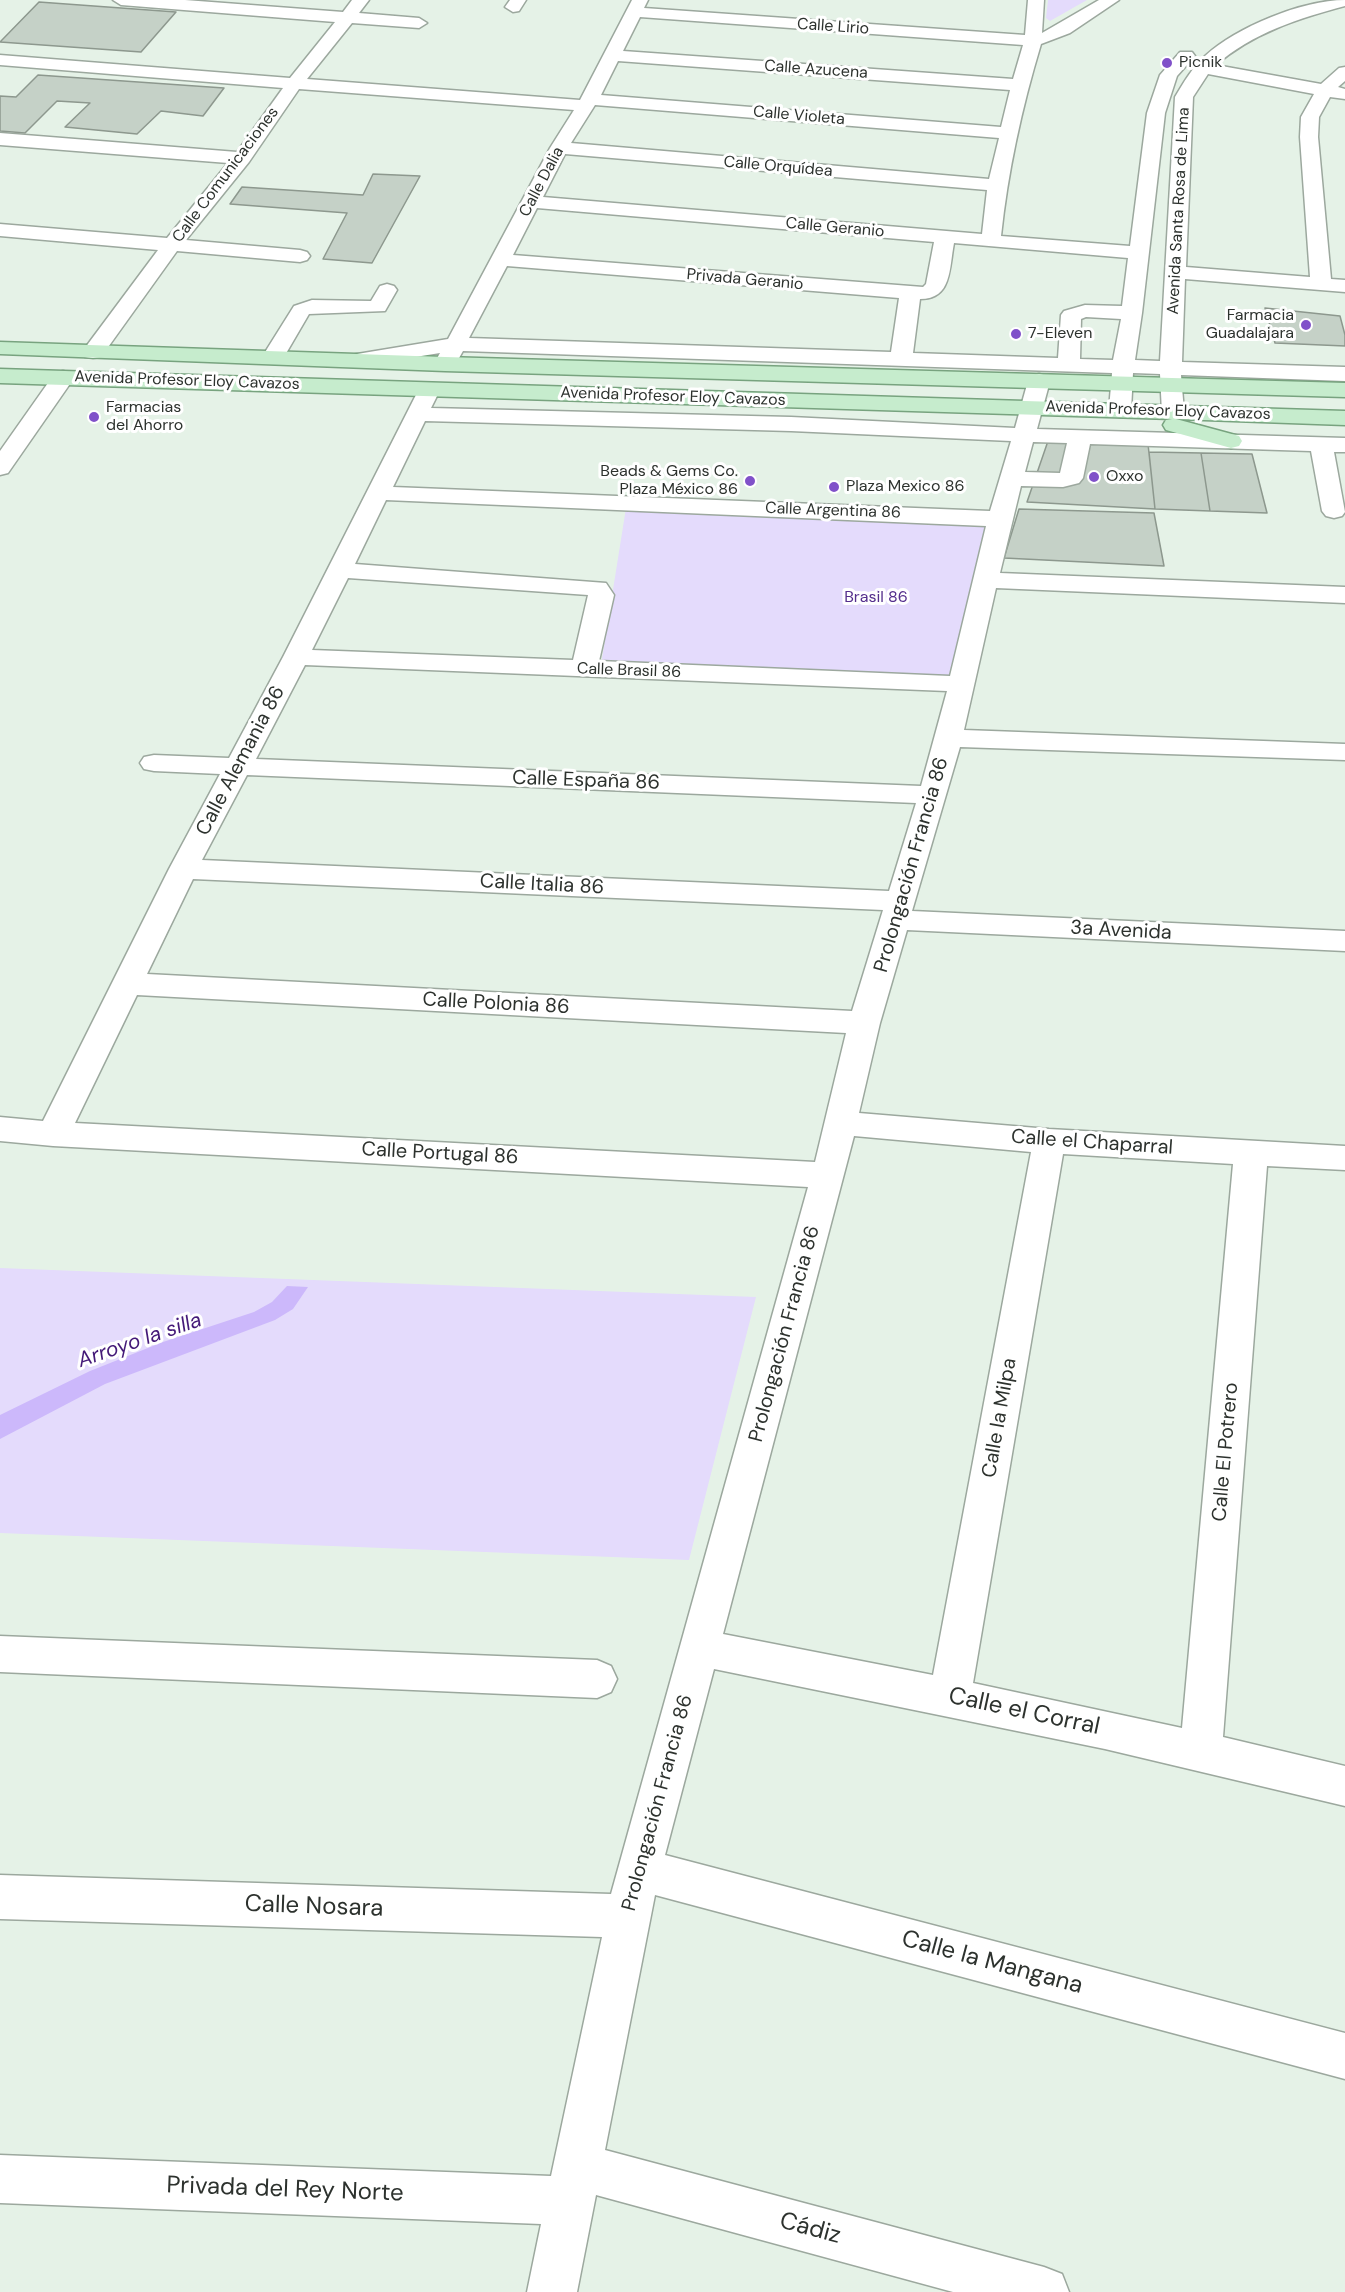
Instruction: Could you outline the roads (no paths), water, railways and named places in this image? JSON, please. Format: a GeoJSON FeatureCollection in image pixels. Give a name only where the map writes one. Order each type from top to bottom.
{"type":"FeatureCollection","features":[{"type":"Feature","properties":{"kind":"main road","name":"Avenida Profesor Eloy Cavazos"},"geometry":{"type":"LineString","coordinates":[[0,348],[445,364],[1039,381],[1123,375],[1171,376],[1345,390]]}},
{"type":"Feature","properties":{"kind":"main road","name":"Avenida Profesor Eloy Cavazos"},"geometry":{"type":"LineString","coordinates":[[0,376],[956,405],[1027,421],[1120,410],[1345,418]]}},
{"type":"Feature","properties":{"kind":"main road"},"geometry":{"type":"LineString","coordinates":[[566,394],[725,422]]}},
{"type":"Feature","properties":{"kind":"main road"},"geometry":{"type":"LineString","coordinates":[[791,424],[956,405]]}},
{"type":"Feature","properties":{"kind":"main road"},"geometry":{"type":"LineString","coordinates":[[1120,410],[1231,441]]}},
{"type":"Feature","properties":{"kind":"street"},"geometry":{"type":"LineString","coordinates":[[121,0],[419,23]]}},
{"type":"Feature","properties":{"kind":"street","name":"Calle Comunicaciones"},"geometry":{"type":"LineString","coordinates":[[93,352],[172,245],[242,159],[294,84],[361,0]]}},
{"type":"Feature","properties":{"kind":"street"},"geometry":{"type":"LineString","coordinates":[[991,241],[997,185],[1020,85],[1033,41],[1036,0],[1027,0]]}},
{"type":"Feature","properties":{"kind":"street"},"geometry":{"type":"LineString","coordinates":[[1033,41],[1051,38],[1111,0]]}},
{"type":"Feature","properties":{"kind":"street"},"geometry":{"type":"LineString","coordinates":[[1238,20],[1293,0]]}},
{"type":"Feature","properties":{"kind":"street","name":"Avenida Santa Rosa de Lima"},"geometry":{"type":"LineString","coordinates":[[1173,412],[1171,376],[1179,237],[1182,106],[1190,84],[1227,48],[1258,29],[1286,17],[1345,1]]}},
{"type":"Feature","properties":{"kind":"street","name":"Calle Lirio"},"geometry":{"type":"LineString","coordinates":[[637,6],[1033,41]]}},
{"type":"Feature","properties":{"kind":"street","name":"Calle Dalia"},"geometry":{"type":"LineString","coordinates":[[445,364],[560,148],[588,102],[637,6]]}},
{"type":"Feature","properties":{"kind":"street","name":"Avenida Santa Rosa de Lima"},"geometry":{"type":"LineString","coordinates":[[1120,410],[1156,113],[1169,75],[1178,63],[1200,44]]}},
{"type":"Feature","properties":{"kind":"street","name":"Calle Azucena"},"geometry":{"type":"LineString","coordinates":[[612,55],[1020,85]]}},
{"type":"Feature","properties":{"kind":"street","name":"Calle Violeta"},"geometry":{"type":"LineString","coordinates":[[0,60],[294,84],[588,102],[1009,133]]}},
{"type":"Feature","properties":{"kind":"street"},"geometry":{"type":"LineString","coordinates":[[1205,68],[1345,94]]}},
{"type":"Feature","properties":{"kind":"street"},"geometry":{"type":"LineString","coordinates":[[1321,284],[1309,137],[1310,117],[1325,90],[1345,72]]}},
{"type":"Feature","properties":{"kind":"street"},"geometry":{"type":"LineString","coordinates":[[0,140],[242,159]]}},
{"type":"Feature","properties":{"kind":"street","name":"Calle Orquídea"},"geometry":{"type":"LineString","coordinates":[[560,148],[997,185]]}},
{"type":"Feature","properties":{"kind":"street","name":"Calle Geranio"},"geometry":{"type":"LineString","coordinates":[[531,202],[1138,253]]}},
{"type":"Feature","properties":{"kind":"street"},"geometry":{"type":"LineString","coordinates":[[0,230],[300,256]]}},
{"type":"Feature","properties":{"kind":"street","name":"Privada Geranio"},"geometry":{"type":"LineString","coordinates":[[502,260],[910,293],[928,292],[936,286],[945,237]]}},
{"type":"Feature","properties":{"kind":"street"},"geometry":{"type":"LineString","coordinates":[[1176,272],[1345,286]]}},
{"type":"Feature","properties":{"kind":"street"},"geometry":{"type":"LineString","coordinates":[[273,357],[301,310],[312,306],[378,307],[387,290]]}},
{"type":"Feature","properties":{"kind":"street"},"geometry":{"type":"LineString","coordinates":[[901,359],[910,293]]}},
{"type":"Feature","properties":{"kind":"street"},"geometry":{"type":"LineString","coordinates":[[1069,364],[1071,315],[1085,311],[1132,313]]}},
{"type":"Feature","properties":{"kind":"street"},"geometry":{"type":"LineString","coordinates":[[359,360],[454,344],[1069,364],[1123,375]]}},
{"type":"Feature","properties":{"kind":"street"},"geometry":{"type":"LineString","coordinates":[[1171,376],[1345,374]]}},
{"type":"Feature","properties":{"kind":"street"},"geometry":{"type":"LineString","coordinates":[[0,468],[63,378]]}},
{"type":"Feature","properties":{"kind":"street","name":"Prolongación Francia 86"},"geometry":{"type":"LineString","coordinates":[[552,2292],[639,1870],[828,1175],[864,1023],[949,738],[1000,519],[1039,381]]}},
{"type":"Feature","properties":{"kind":"street","name":"Calle Alemania 86"},"geometry":{"type":"LineString","coordinates":[[53,1134],[183,869],[341,570],[430,389]]}},
{"type":"Feature","properties":{"kind":"street"},"geometry":{"type":"LineString","coordinates":[[417,414],[954,430],[1027,421],[1080,436],[1345,445]]}},
{"type":"Feature","properties":{"kind":"street"},"geometry":{"type":"LineString","coordinates":[[596,418],[598,433],[606,440],[699,443]]}},
{"type":"Feature","properties":{"kind":"street"},"geometry":{"type":"LineString","coordinates":[[924,450],[945,445],[954,430]]}},
{"type":"Feature","properties":{"kind":"street"},"geometry":{"type":"LineString","coordinates":[[1011,478],[1063,480],[1071,478],[1080,436]]}},
{"type":"Feature","properties":{"kind":"street"},"geometry":{"type":"LineString","coordinates":[[1321,444],[1334,512]]}},
{"type":"Feature","properties":{"kind":"street","name":"Calle Argentina 86"},"geometry":{"type":"LineString","coordinates":[[377,493],[1000,519]]}},
{"type":"Feature","properties":{"kind":"street"},"geometry":{"type":"LineString","coordinates":[[341,570],[600,590],[584,670]]}},
{"type":"Feature","properties":{"kind":"street"},"geometry":{"type":"LineString","coordinates":[[986,580],[1345,595]]}},
{"type":"Feature","properties":{"kind":"street","name":"Calle Brasil 86"},"geometry":{"type":"LineString","coordinates":[[296,657],[962,684]]}},
{"type":"Feature","properties":{"kind":"street"},"geometry":{"type":"LineString","coordinates":[[949,738],[1345,752]]}},
{"type":"Feature","properties":{"kind":"street","name":"Calle España 86"},"geometry":{"type":"LineString","coordinates":[[154,762],[933,795]]}},
{"type":"Feature","properties":{"kind":"street","name":"Calle Italia 86"},"geometry":{"type":"LineString","coordinates":[[183,869],[899,911]]}},
{"type":"Feature","properties":{"kind":"street","name":"3a Avenida"},"geometry":{"type":"LineString","coordinates":[[899,911],[1345,941]]}},
{"type":"Feature","properties":{"kind":"street","name":"Calle Polonia 86"},"geometry":{"type":"LineString","coordinates":[[128,984],[864,1023]]}},
{"type":"Feature","properties":{"kind":"street","name":"Calle el Chaparral"},"geometry":{"type":"LineString","coordinates":[[840,1124],[1049,1141],[1345,1158]]}},
{"type":"Feature","properties":{"kind":"street","name":"Calle Portugal 86"},"geometry":{"type":"LineString","coordinates":[[0,1128],[53,1134],[828,1175]]}},
{"type":"Feature","properties":{"kind":"street","name":"Calle la Milpa"},"geometry":{"type":"LineString","coordinates":[[950,1696],[1049,1141]]}},
{"type":"Feature","properties":{"kind":"street","name":"Calle El Potrero"},"geometry":{"type":"LineString","coordinates":[[1201,1750],[1251,1153]]}},
{"type":"Feature","properties":{"kind":"street","name":"Calle el Corral"},"geometry":{"type":"LineString","coordinates":[[701,1648],[950,1696],[1201,1750],[1345,1786]]}},
{"type":"Feature","properties":{"kind":"street"},"geometry":{"type":"LineString","coordinates":[[0,1654],[597,1679]]}},
{"type":"Feature","properties":{"kind":"street","name":"Calle la Mangana"},"geometry":{"type":"LineString","coordinates":[[639,1870],[1345,2055]]}},
{"type":"Feature","properties":{"kind":"street","name":"Calle Nosara"},"geometry":{"type":"LineString","coordinates":[[0,1897],[628,1916]]}},
{"type":"Feature","properties":{"kind":"street","name":"Privada del Rey Norte"},"geometry":{"type":"LineString","coordinates":[[0,2179],[573,2184]]}},
{"type":"Feature","properties":{"kind":"street","name":"Cádiz"},"geometry":{"type":"LineString","coordinates":[[573,2184],[1044,2292]]}},
{"type":"Feature","properties":{"kind":"place","name":"Picnik"},"geometry":{"type":"Point","coordinates":[1167,63]}},
{"type":"Feature","properties":{"kind":"place","name":"Farmacia Guadalajara"},"geometry":{"type":"Point","coordinates":[1306,325]}},
{"type":"Feature","properties":{"kind":"place","name":"7-Eleven"},"geometry":{"type":"Point","coordinates":[1016,334]}},
{"type":"Feature","properties":{"kind":"place","name":"Farmacias del Ahorro"},"geometry":{"type":"Point","coordinates":[94,417]}},
{"type":"Feature","properties":{"kind":"place","name":"Oxxo"},"geometry":{"type":"Point","coordinates":[1094,477]}},
{"type":"Feature","properties":{"kind":"place","name":"Beads & Gems Co. Plaza México 86"},"geometry":{"type":"Point","coordinates":[750,481]}},
{"type":"Feature","properties":{"kind":"place","name":"Plaza Mexico 86"},"geometry":{"type":"Point","coordinates":[834,487]}},
{"type":"Feature","properties":{"kind":"park label","name":"Brasil 86"},"geometry":{"type":"Point","coordinates":[876,598]}},
{"type":"Feature","properties":{"kind":"water label","name":"Arroyo la silla"},"geometry":{"type":"Point","coordinates":[140,1341]}}]}
